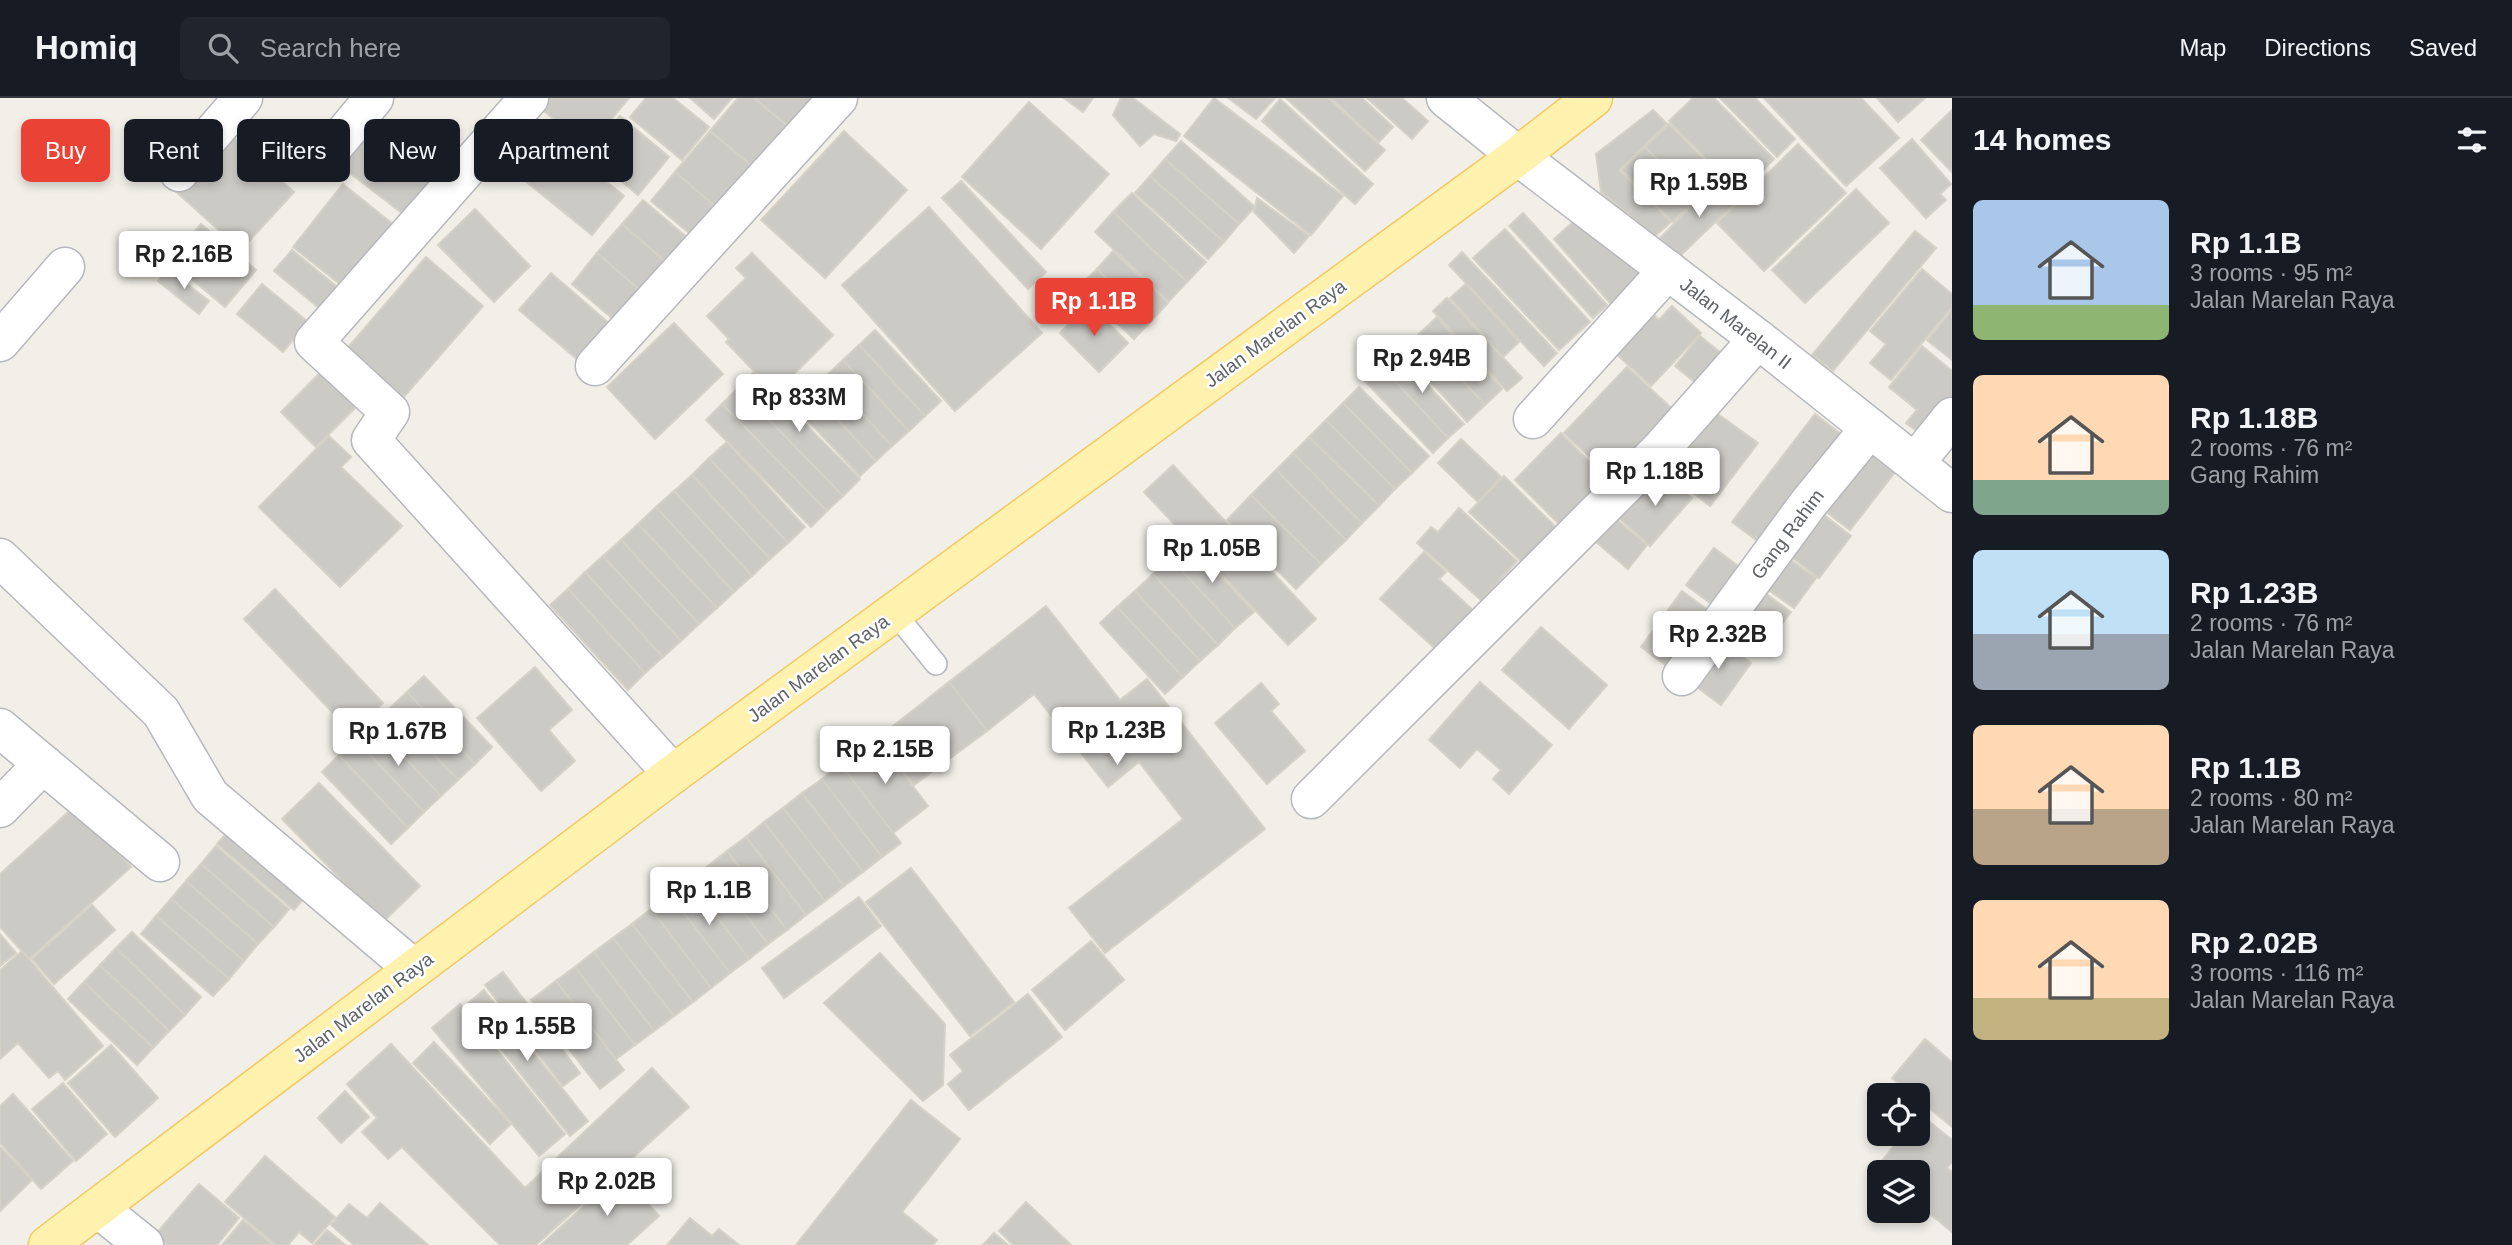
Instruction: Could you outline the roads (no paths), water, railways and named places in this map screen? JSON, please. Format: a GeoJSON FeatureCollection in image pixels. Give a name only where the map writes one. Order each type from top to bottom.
{"type":"FeatureCollection","features":[{"type":"Feature","properties":{"kind":"main road","name":"Jalan Marelan Raya"},"geometry":{"type":"LineString","coordinates":[[48,1245],[673,774],[1518,156],[1593,98]]}},
{"type":"Feature","properties":{"kind":"street"},"geometry":{"type":"LineString","coordinates":[[223,121],[243,98]]}},
{"type":"Feature","properties":{"kind":"street"},"geometry":{"type":"LineString","coordinates":[[350,127],[374,98]]}},
{"type":"Feature","properties":{"kind":"street"},"geometry":{"type":"LineString","coordinates":[[529,98],[314,342],[390,412],[371,440],[673,774]]}},
{"type":"Feature","properties":{"kind":"street"},"geometry":{"type":"LineString","coordinates":[[595,366],[838,98]]}},
{"type":"Feature","properties":{"kind":"street","name":"Jalan Marelan II"},"geometry":{"type":"LineString","coordinates":[[1446,98],[1952,494]]}},
{"type":"Feature","properties":{"kind":"street"},"geometry":{"type":"LineString","coordinates":[[0,342],[65,267]]}},
{"type":"Feature","properties":{"kind":"street"},"geometry":{"type":"LineString","coordinates":[[1533,419],[1668,270]]}},
{"type":"Feature","properties":{"kind":"street"},"geometry":{"type":"LineString","coordinates":[[1311,799],[1660,450],[1758,340]]}},
{"type":"Feature","properties":{"kind":"street"},"geometry":{"type":"LineString","coordinates":[[1915,463],[1952,417]]}},
{"type":"Feature","properties":{"kind":"street","name":"Gang Rahim"},"geometry":{"type":"LineString","coordinates":[[1682,676],[1808,504],[1870,428]]}},
{"type":"Feature","properties":{"kind":"street"},"geometry":{"type":"LineString","coordinates":[[0,558],[161,712],[210,796],[414,969]]}},
{"type":"Feature","properties":{"kind":"street"},"geometry":{"type":"LineString","coordinates":[[0,727],[160,862]]}},
{"type":"Feature","properties":{"kind":"street"},"geometry":{"type":"LineString","coordinates":[[0,808],[43,764]]}},
{"type":"Feature","properties":{"kind":"street"},"geometry":{"type":"LineString","coordinates":[[98,1208],[144,1245]]}},
{"type":"Feature","properties":{"kind":"lane"},"geometry":{"type":"LineString","coordinates":[[894,612],[936,664]]}}]}
